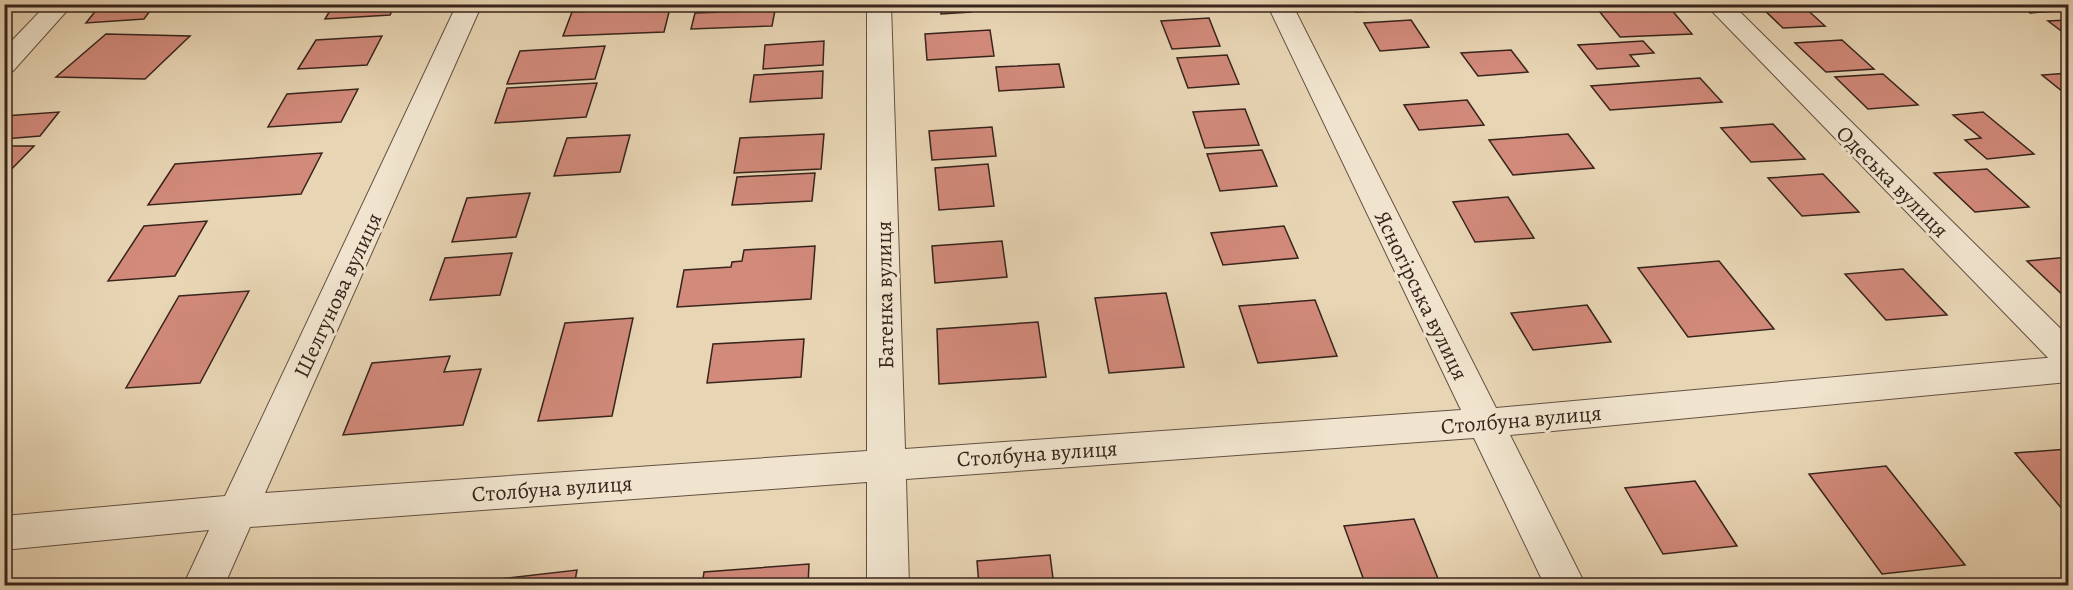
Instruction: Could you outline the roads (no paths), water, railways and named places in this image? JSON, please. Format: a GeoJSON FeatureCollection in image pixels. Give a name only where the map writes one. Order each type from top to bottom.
{"type":"FeatureCollection","features":[{"type":"Feature","properties":{"kind":"street"},"geometry":{"type":"LineString","coordinates":[[4,65],[61,4]]}},
{"type":"Feature","properties":{"kind":"street","name":"Шелгунова вулиця"},"geometry":{"type":"LineString","coordinates":[[202,585],[470,4]]}},
{"type":"Feature","properties":{"kind":"street","name":"Батенка вулиця"},"geometry":{"type":"LineString","coordinates":[[879,4],[888,585]]}},
{"type":"Feature","properties":{"kind":"street","name":"Ясногірська вулиця"},"geometry":{"type":"LineString","coordinates":[[1279,4],[1566,585]]}},
{"type":"Feature","properties":{"kind":"street","name":"Одеська вулиця"},"geometry":{"type":"LineString","coordinates":[[1717,4],[2068,357]]}},
{"type":"Feature","properties":{"kind":"street","name":"Столбуна вулиця"},"geometry":{"type":"LineString","coordinates":[[4,533],[238,511],[1485,423],[2068,369]]}}]}
